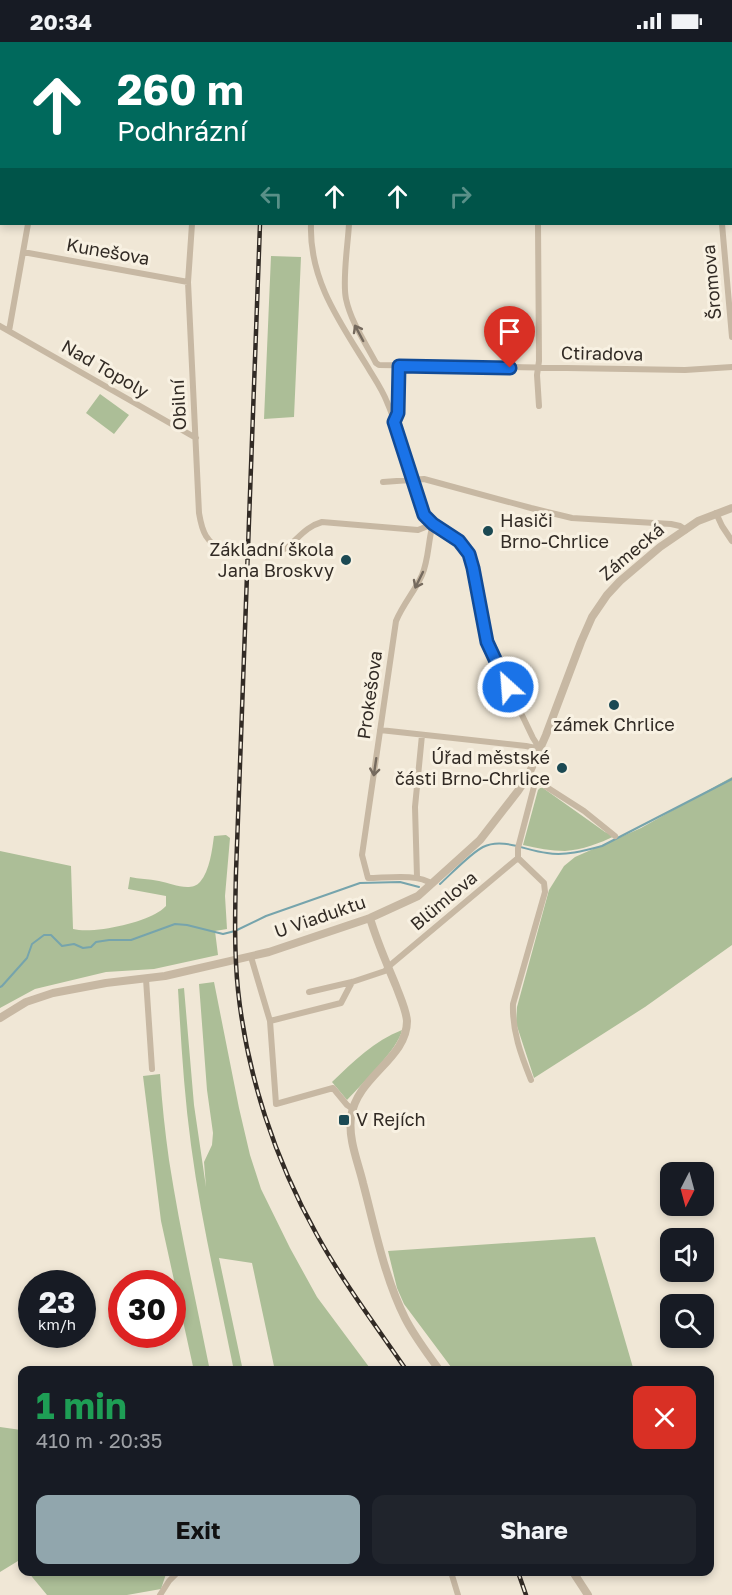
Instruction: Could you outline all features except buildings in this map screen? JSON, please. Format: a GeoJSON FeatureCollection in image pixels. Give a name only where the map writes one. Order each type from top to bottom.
{"type":"FeatureCollection","features":[{"type":"Feature","properties":{"kind":"street"},"geometry":{"type":"LineString","coordinates":[[9,331],[28,225]]}},
{"type":"Feature","properties":{"kind":"street","name":"Obilní"},"geometry":{"type":"LineString","coordinates":[[192,225],[189,282],[200,513],[204,534],[213,545],[219,548],[268,554],[283,550],[314,524],[322,522],[415,530],[433,524]]}},
{"type":"Feature","properties":{"kind":"street"},"geometry":{"type":"LineString","coordinates":[[311,225],[313,256],[319,280],[340,323],[382,392],[423,513],[433,524],[459,541],[469,554],[487,642],[540,749]]}},
{"type":"Feature","properties":{"kind":"street","name":"Ctiradova"},"geometry":{"type":"LineString","coordinates":[[349,225],[345,297],[353,321],[377,365],[685,370],[732,367]]}},
{"type":"Feature","properties":{"kind":"street"},"geometry":{"type":"LineString","coordinates":[[538,225],[539,406]]}},
{"type":"Feature","properties":{"kind":"street","name":"Šromova"},"geometry":{"type":"LineString","coordinates":[[722,225],[732,337]]}},
{"type":"Feature","properties":{"kind":"street","name":"Kunešova"},"geometry":{"type":"LineString","coordinates":[[23,252],[189,282]]}},
{"type":"Feature","properties":{"kind":"street","name":"Nad Topoly"},"geometry":{"type":"LineString","coordinates":[[0,326],[196,438]]}},
{"type":"Feature","properties":{"kind":"street"},"geometry":{"type":"LineString","coordinates":[[394,422],[398,413],[399,366]]}},
{"type":"Feature","properties":{"kind":"street"},"geometry":{"type":"LineString","coordinates":[[383,482],[424,479],[572,518],[671,524],[686,530]]}},
{"type":"Feature","properties":{"kind":"street","name":"Zámecká"},"geometry":{"type":"LineString","coordinates":[[432,884],[486,833],[532,778],[540,749],[581,642],[599,605],[620,581],[660,548],[698,521],[732,508]]}},
{"type":"Feature","properties":{"kind":"street"},"geometry":{"type":"LineString","coordinates":[[716,513],[732,541]]}},
{"type":"Feature","properties":{"kind":"street","name":"Prokešova"},"geometry":{"type":"LineString","coordinates":[[368,878],[362,855],[396,621],[400,610],[414,591],[424,571],[433,524]]}},
{"type":"Feature","properties":{"kind":"street"},"geometry":{"type":"LineString","coordinates":[[380,730],[540,749]]}},
{"type":"Feature","properties":{"kind":"street"},"geometry":{"type":"LineString","coordinates":[[417,877],[415,807],[422,735]]}},
{"type":"Feature","properties":{"kind":"street"},"geometry":{"type":"LineString","coordinates":[[531,1080],[516,1034],[513,1004],[545,892],[544,883],[518,858],[532,778],[584,812],[615,836]]}},
{"type":"Feature","properties":{"kind":"street","name":"Blümlova"},"geometry":{"type":"LineString","coordinates":[[309,992],[384,972],[518,858]]}},
{"type":"Feature","properties":{"kind":"street","name":"U Viaduktu"},"geometry":{"type":"LineString","coordinates":[[0,1018],[26,1002],[53,993],[106,983],[146,979],[251,957],[370,918],[410,900],[432,884],[417,877],[368,878]]}},
{"type":"Feature","properties":{"kind":"street"},"geometry":{"type":"LineString","coordinates":[[370,918],[405,1010],[406,1024],[404,1036],[394,1053],[357,1097],[352,1109],[352,1141],[391,1285],[405,1319],[437,1366]]}},
{"type":"Feature","properties":{"kind":"street"},"geometry":{"type":"LineString","coordinates":[[251,957],[270,1021],[276,1104],[333,1088],[352,1109]]}},
{"type":"Feature","properties":{"kind":"street"},"geometry":{"type":"LineString","coordinates":[[146,979],[152,1069]]}},
{"type":"Feature","properties":{"kind":"street"},"geometry":{"type":"LineString","coordinates":[[270,1021],[342,1004],[352,982]]}},
{"type":"Feature","properties":{"kind":"street"},"geometry":{"type":"LineString","coordinates":[[160,1595],[174,1576]]}},
{"type":"Feature","properties":{"kind":"street"},"geometry":{"type":"LineString","coordinates":[[452,1576],[458,1595]]}},
{"type":"Feature","properties":{"kind":"street"},"geometry":{"type":"LineString","coordinates":[[576,1576],[588,1595]]}},
{"type":"Feature","properties":{"kind":"green space"},"geometry":{"type":"Polygon","coordinates":[[[271,256],[301,257],[294,417],[264,419],[271,256]]]}},
{"type":"Feature","properties":{"kind":"green space"},"geometry":{"type":"Polygon","coordinates":[[[100,394],[129,415],[114,434],[86,413],[100,394]]]}},
{"type":"Feature","properties":{"kind":"green space"},"geometry":{"type":"Polygon","coordinates":[[[732,777],[732,945],[645,1007],[534,1078],[516,1023],[517,1007],[549,890],[564,866],[575,857],[641,828],[732,777]]]}},
{"type":"Feature","properties":{"kind":"green space"},"geometry":{"type":"Polygon","coordinates":[[[540,788],[605,832],[615,836],[591,846],[565,851],[523,845],[540,788]]]}},
{"type":"Feature","properties":{"kind":"green space"},"geometry":{"type":"Polygon","coordinates":[[[226,835],[230,838],[225,896],[227,929],[215,931],[218,955],[154,969],[106,972],[35,989],[0,1008],[0,851],[71,866],[73,929],[91,930],[147,918],[161,910],[166,906],[166,896],[128,889],[130,877],[186,887],[196,885],[208,866],[214,836],[226,835]]]}},
{"type":"Feature","properties":{"kind":"green space"},"geometry":{"type":"Polygon","coordinates":[[[214,982],[239,1108],[261,1189],[317,1297],[368,1366],[274,1366],[252,1263],[219,1258],[242,1366],[233,1366],[195,1173],[185,1086],[178,989],[184,988],[194,1105],[206,1187],[204,1162],[212,1145],[213,1133],[207,1090],[199,984],[214,982]]]}},
{"type":"Feature","properties":{"kind":"green space"},"geometry":{"type":"Polygon","coordinates":[[[402,1030],[387,1056],[347,1100],[332,1082],[373,1046],[402,1030]]]}},
{"type":"Feature","properties":{"kind":"green space"},"geometry":{"type":"Polygon","coordinates":[[[160,1074],[173,1187],[209,1366],[193,1366],[186,1335],[186,1270],[172,1270],[161,1221],[143,1076],[160,1074]]]}},
{"type":"Feature","properties":{"kind":"green space"},"geometry":{"type":"Polygon","coordinates":[[[595,1237],[633,1366],[450,1366],[404,1304],[397,1288],[388,1251],[595,1237]]]}},
{"type":"Feature","properties":{"kind":"green space"},"geometry":{"type":"Polygon","coordinates":[[[0,1427],[18,1430],[18,1561],[0,1572],[0,1427]]]}},
{"type":"Feature","properties":{"kind":"green space"},"geometry":{"type":"Polygon","coordinates":[[[31,1576],[165,1576],[161,1589],[127,1595],[47,1595],[31,1576]]]}},
{"type":"Feature","properties":{"kind":"waterway"},"geometry":{"type":"LineString","coordinates":[[440,884],[478,850],[491,844],[507,844],[554,854],[595,848],[732,779]]}},
{"type":"Feature","properties":{"kind":"waterway"},"geometry":{"type":"LineString","coordinates":[[0,987],[27,958],[32,944],[44,935],[51,935],[62,946],[74,944],[83,948],[91,947],[96,942],[131,940],[175,924],[223,934],[235,931],[266,916],[360,883],[400,882],[419,887]]}},
{"type":"Feature","properties":{"kind":"railway"},"geometry":{"type":"LineString","coordinates":[[260,225],[235,916],[235,946],[242,1022],[265,1116],[288,1177],[327,1252],[403,1366]]}},
{"type":"Feature","properties":{"kind":"railway"},"geometry":{"type":"LineString","coordinates":[[519,1576],[526,1595]]}},
{"type":"Feature","properties":{"kind":"place","name":"Hasiči Brno-Chrlice"},"geometry":{"type":"Point","coordinates":[488,531]}},
{"type":"Feature","properties":{"kind":"place","name":"Základní škola Jana Broskvy"},"geometry":{"type":"Point","coordinates":[346,560]}},
{"type":"Feature","properties":{"kind":"place","name":"zámek Chrlice"},"geometry":{"type":"Point","coordinates":[614,705]}},
{"type":"Feature","properties":{"kind":"place","name":"Úřad městské části Brno-Chrlice"},"geometry":{"type":"Point","coordinates":[562,768]}},
{"type":"Feature","properties":{"kind":"place","name":"V Rejích"},"geometry":{"type":"Point","coordinates":[344,1120]}},
{"type":"Feature","properties":{"kind":"route"},"geometry":{"type":"LineString","coordinates":[[508,687],[487,642],[469,554],[459,541],[433,524],[424,515],[394,422],[398,413],[399,366],[510,368]]}}]}
